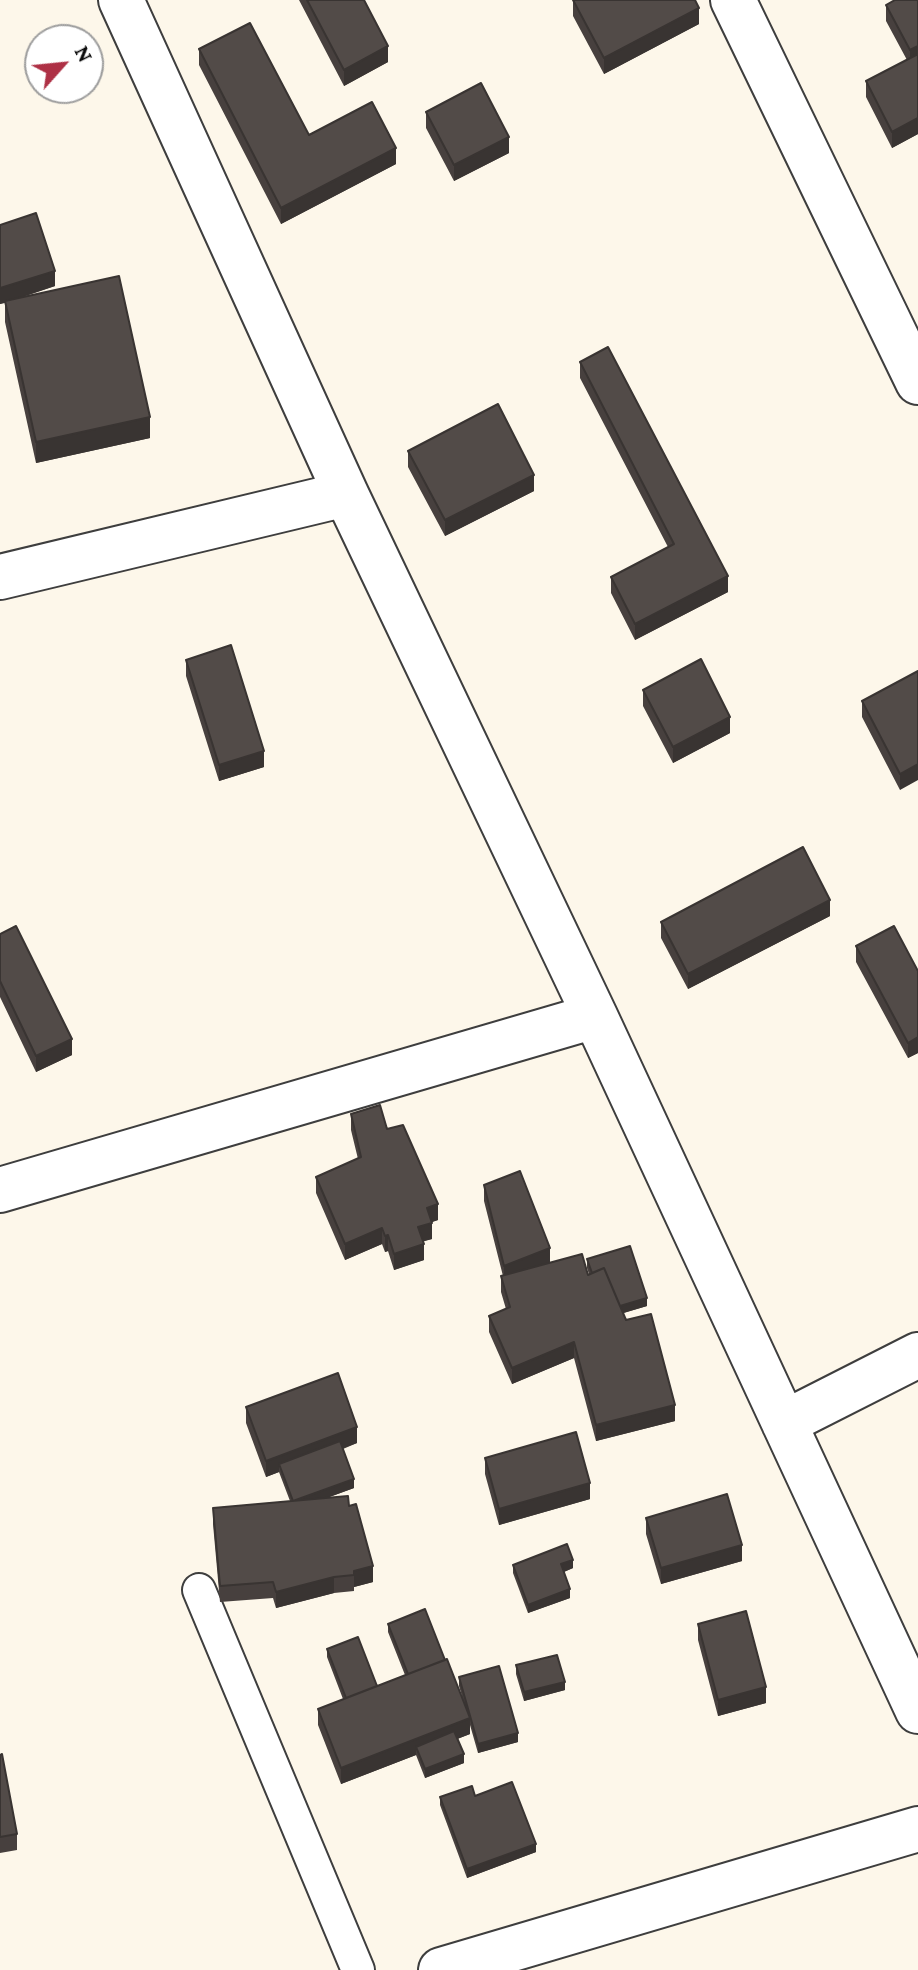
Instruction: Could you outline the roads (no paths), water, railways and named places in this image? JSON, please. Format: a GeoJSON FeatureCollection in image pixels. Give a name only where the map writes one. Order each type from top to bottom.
{"type":"FeatureCollection","features":[{"type":"Feature","properties":{"kind":"street"},"geometry":{"type":"LineString","coordinates":[[121,0],[346,494],[595,1016],[918,1711]]}},
{"type":"Feature","properties":{"kind":"street"},"geometry":{"type":"LineString","coordinates":[[733,0],[918,382]]}},
{"type":"Feature","properties":{"kind":"street"},"geometry":{"type":"LineString","coordinates":[[0,577],[346,494]]}},
{"type":"Feature","properties":{"kind":"street"},"geometry":{"type":"LineString","coordinates":[[0,1190],[595,1016]]}},
{"type":"Feature","properties":{"kind":"street"},"geometry":{"type":"LineString","coordinates":[[784,1423],[918,1355]]}},
{"type":"Feature","properties":{"kind":"street"},"geometry":{"type":"LineString","coordinates":[[441,1970],[918,1829]]}},
{"type":"Feature","properties":{"kind":"lane"},"geometry":{"type":"LineString","coordinates":[[199,1590],[358,1970]]}}]}
